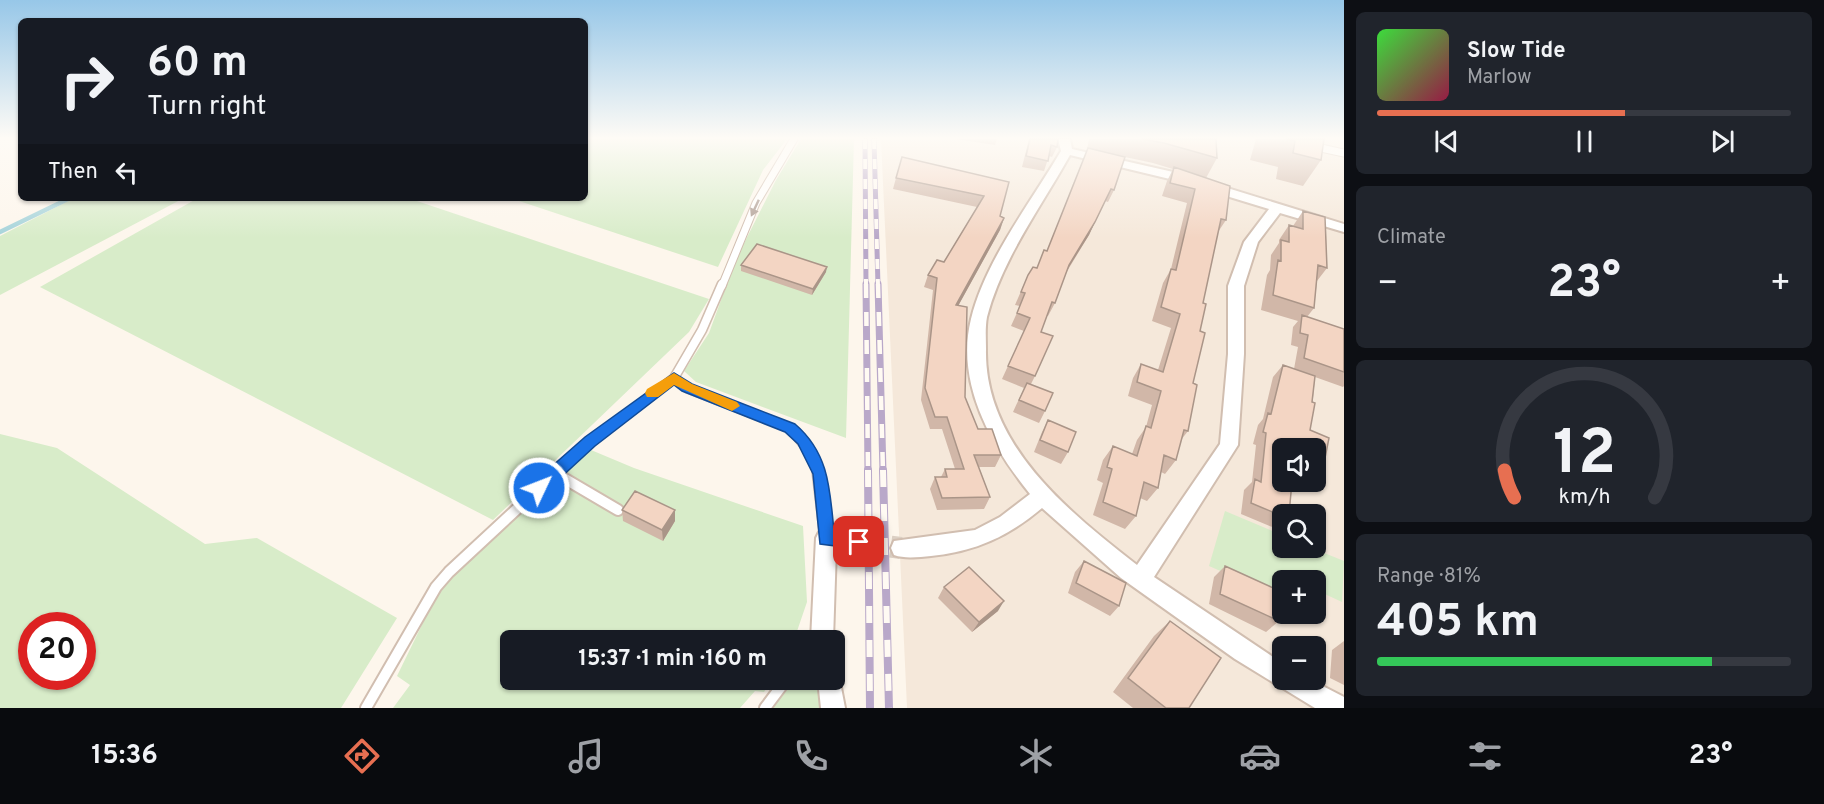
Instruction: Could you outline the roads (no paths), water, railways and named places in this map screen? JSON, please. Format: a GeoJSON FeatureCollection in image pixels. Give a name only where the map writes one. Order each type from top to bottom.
{"type":"FeatureCollection","features":[{"type":"Feature","properties":{"kind":"street"},"geometry":{"type":"LineString","coordinates":[[1047,172],[997,273],[978,322],[975,358],[985,400],[1005,447],[1041,497],[1083,535],[1199,624],[1272,670]]}},
{"type":"Feature","properties":{"kind":"street"},"geometry":{"type":"LineString","coordinates":[[1162,172],[1344,228]]}},
{"type":"Feature","properties":{"kind":"street"},"geometry":{"type":"LineString","coordinates":[[1140,579],[1229,445],[1236,354],[1236,286],[1251,242],[1278,206]]}},
{"type":"Feature","properties":{"kind":"street"},"geometry":{"type":"LineString","coordinates":[[902,548],[948,547],[983,538],[1018,517],[1041,497]]}},
{"type":"Feature","properties":{"kind":"street"},"geometry":{"type":"LineString","coordinates":[[820,630],[826,538],[859,542]]}},
{"type":"Feature","properties":{"kind":"street"},"geometry":{"type":"LineString","coordinates":[[831,690],[833,708]]}},
{"type":"Feature","properties":{"kind":"street"},"geometry":{"type":"LineString","coordinates":[[1306,690],[1337,708]]}},
{"type":"Feature","properties":{"kind":"lane"},"geometry":{"type":"LineString","coordinates":[[366,708],[431,591],[590,442],[674,378],[680,360],[695,344],[706,323],[757,203],[775,172]]}},
{"type":"Feature","properties":{"kind":"lane"},"geometry":{"type":"LineString","coordinates":[[674,378],[687,388],[790,428],[803,440],[814,455],[821,474],[826,538]]}},
{"type":"Feature","properties":{"kind":"lane"},"geometry":{"type":"LineString","coordinates":[[555,473],[618,510]]}},
{"type":"Feature","properties":{"kind":"lane"},"geometry":{"type":"LineString","coordinates":[[765,708],[778,690]]}},
{"type":"Feature","properties":{"kind":"waterway"},"geometry":{"type":"LineString","coordinates":[[0,232],[64,201]]}},
{"type":"Feature","properties":{"kind":"tunnel"},"geometry":{"type":"LineString","coordinates":[[859,542],[901,548]]}},
{"type":"Feature","properties":{"kind":"railway"},"geometry":{"type":"LineString","coordinates":[[865,172],[866,286]]}},
{"type":"Feature","properties":{"kind":"railway"},"geometry":{"type":"LineString","coordinates":[[875,172],[878,286]]}},
{"type":"Feature","properties":{"kind":"railway"},"geometry":{"type":"LineString","coordinates":[[866,284],[868,472]]}},
{"type":"Feature","properties":{"kind":"railway"},"geometry":{"type":"LineString","coordinates":[[878,284],[883,472]]}},
{"type":"Feature","properties":{"kind":"railway"},"geometry":{"type":"LineString","coordinates":[[868,470],[870,708]]}},
{"type":"Feature","properties":{"kind":"railway"},"geometry":{"type":"LineString","coordinates":[[883,470],[889,708]]}}]}
